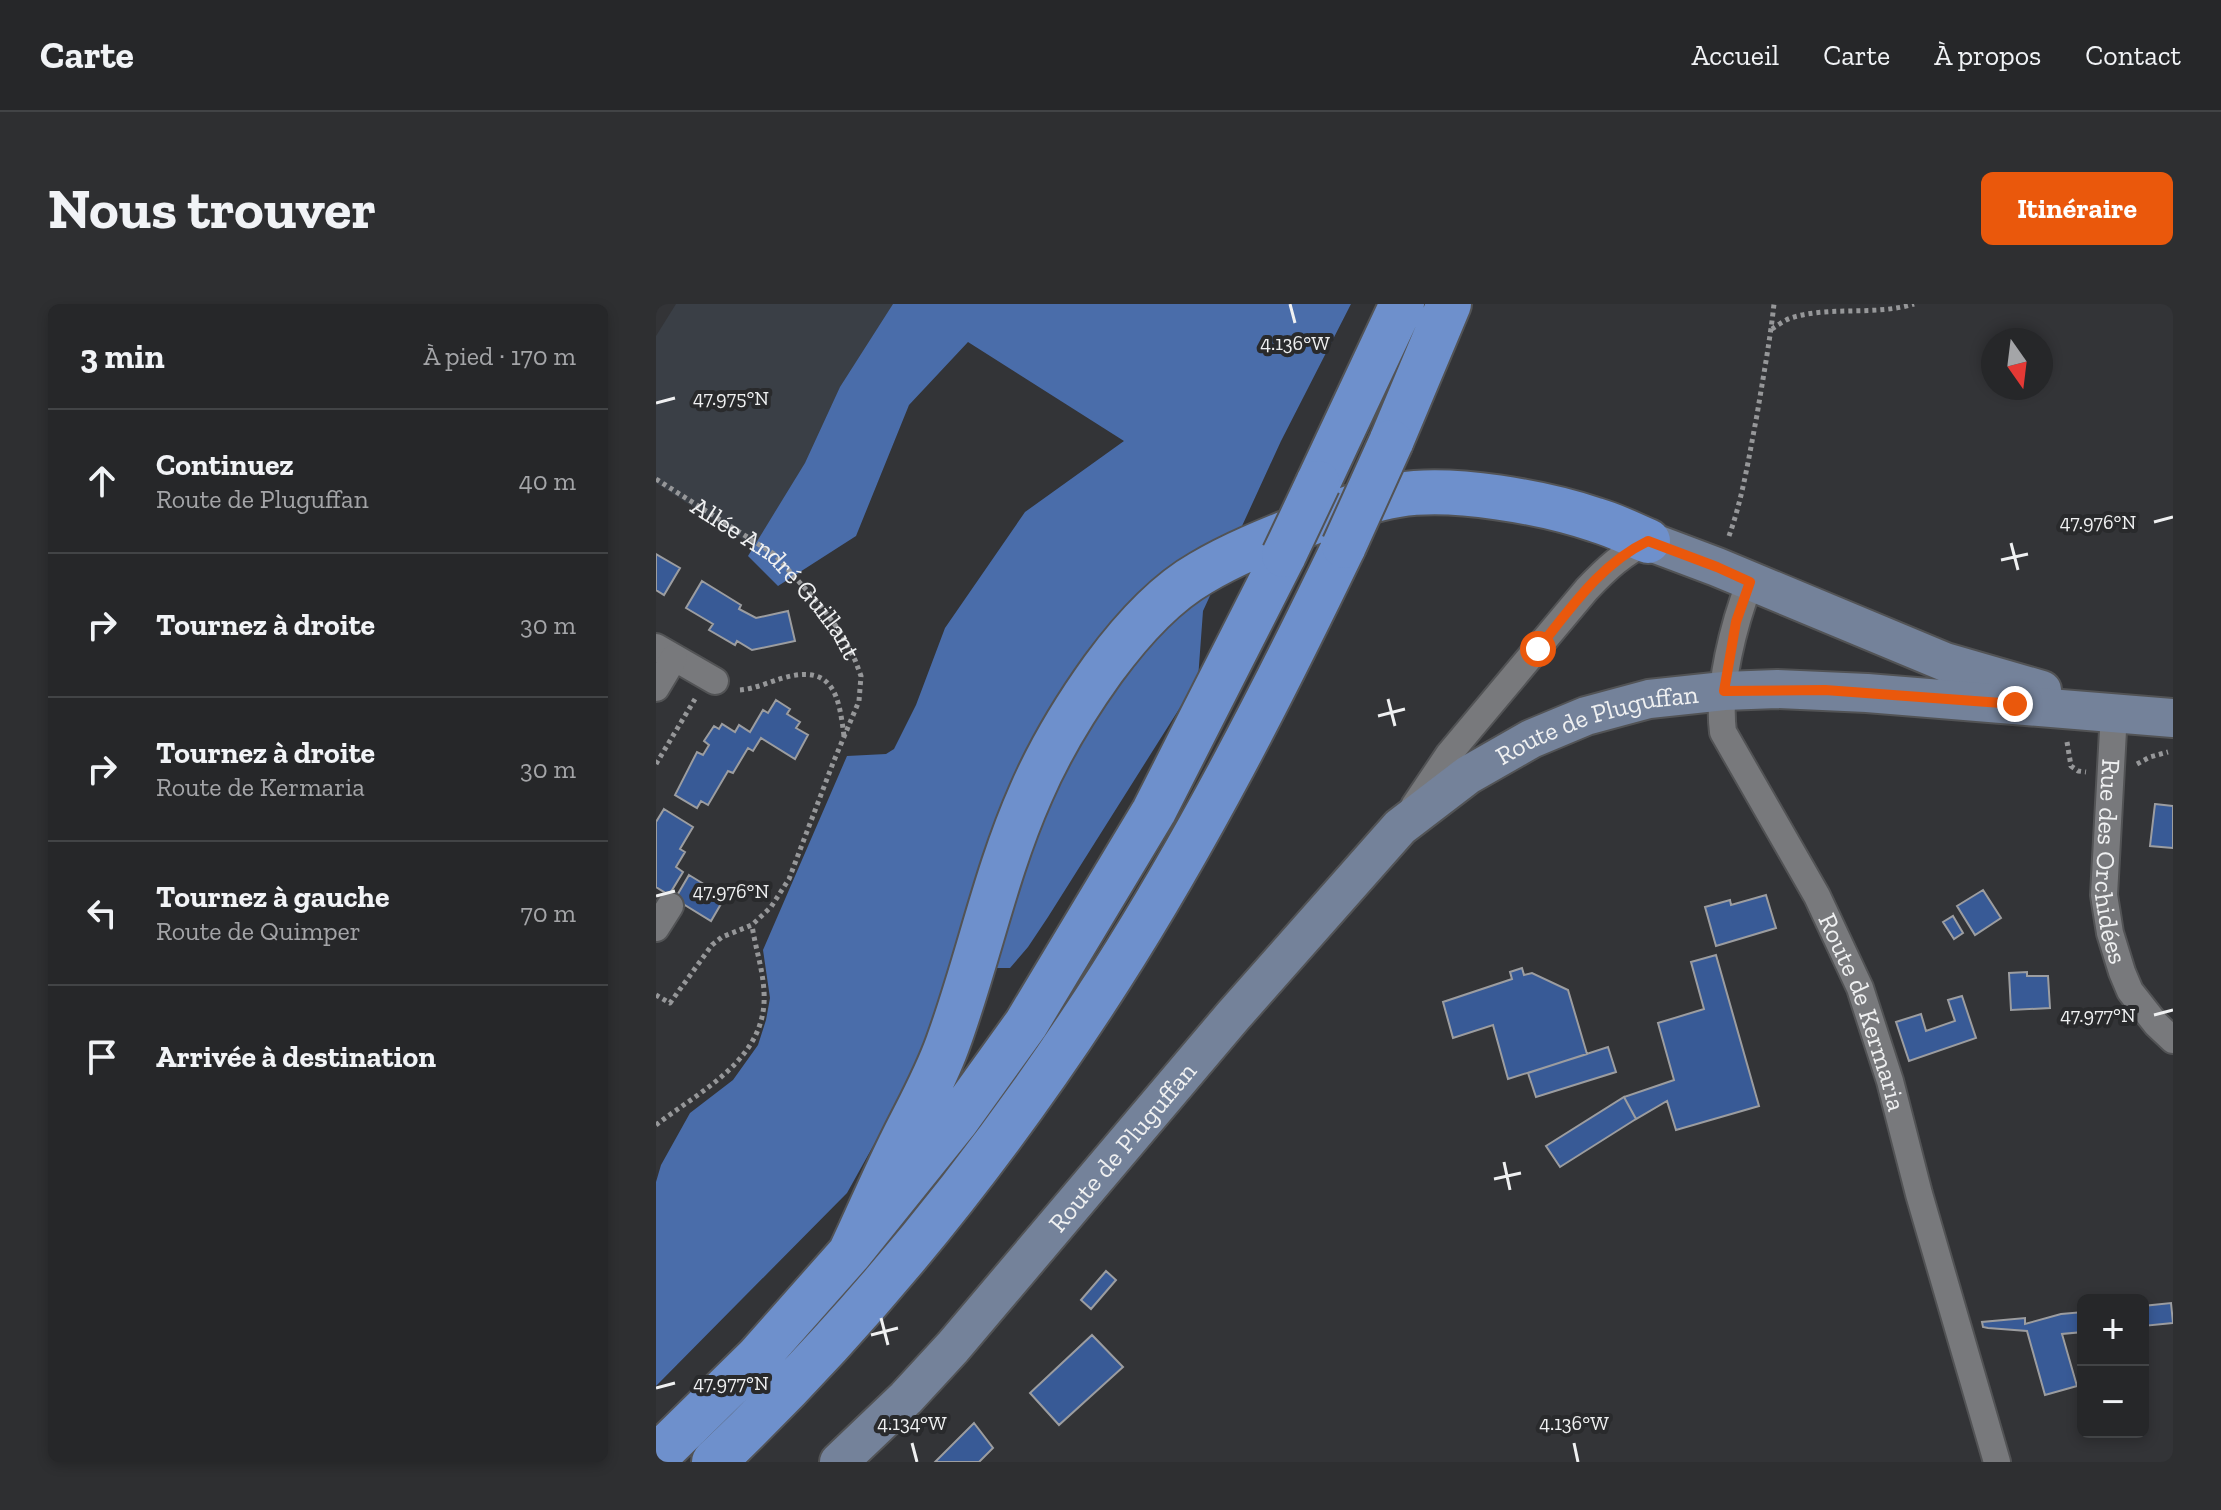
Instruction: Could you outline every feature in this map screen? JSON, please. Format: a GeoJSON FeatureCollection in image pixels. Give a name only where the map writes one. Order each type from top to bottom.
{"type":"FeatureCollection","features":[{"type":"Feature","properties":{"kind":"highway"},"geometry":{"type":"LineString","coordinates":[[656,1457],[757,1358],[850,1253],[980,1090],[1026,1024],[1154,811],[1284,555],[1402,304]]}},
{"type":"Feature","properties":{"kind":"highway"},"geometry":{"type":"LineString","coordinates":[[714,1462],[793,1383],[935,1223],[992,1148],[1111,976],[1227,779],[1290,658],[1391,442],[1449,304]]}},
{"type":"Feature","properties":{"kind":"highway"},"geometry":{"type":"LineString","coordinates":[[850,1253],[936,1075],[1030,794],[1055,742],[1084,695],[1119,647],[1154,610],[1198,574],[1257,544],[1375,500],[1402,494],[1448,493],[1549,507],[1598,520],[1648,541]]}},
{"type":"Feature","properties":{"kind":"main road"},"geometry":{"type":"LineString","coordinates":[[1648,541],[1945,662],[2114,712],[2173,718]]}},
{"type":"Feature","properties":{"kind":"main road","name":"Route de Pluguffan"},"geometry":{"type":"LineString","coordinates":[[839,1462],[906,1398],[953,1347],[1233,1016],[1400,827],[1468,775],[1531,739],[1586,716],[1649,699],[1724,691],[1825,690],[2114,712]]}},
{"type":"Feature","properties":{"kind":"street","name":"Route de Pluguffan"},"geometry":{"type":"LineString","coordinates":[[1400,827],[1449,754],[1587,589],[1627,551],[1648,541]]}},
{"type":"Feature","properties":{"kind":"street","name":"Route de Kermaria"},"geometry":{"type":"LineString","coordinates":[[1733,574],[1736,622],[1721,715],[1723,732],[1817,896],[1860,988],[1890,1081],[1919,1194],[1997,1462]]}},
{"type":"Feature","properties":{"kind":"street"},"geometry":{"type":"LineString","coordinates":[[656,688],[665,652],[712,679]]}},
{"type":"Feature","properties":{"kind":"street","name":"Rue des Orchidées"},"geometry":{"type":"LineString","coordinates":[[2114,712],[2104,895],[2110,933],[2130,991],[2173,1040]]}},
{"type":"Feature","properties":{"kind":"path"},"geometry":{"type":"LineString","coordinates":[[1733,574],[1740,501],[1774,304]]}},
{"type":"Feature","properties":{"kind":"path"},"geometry":{"type":"LineString","coordinates":[[1772,329],[1792,317],[1898,309],[1914,304]]}},
{"type":"Feature","properties":{"kind":"path","name":"Allée André Guillant"},"geometry":{"type":"LineString","coordinates":[[656,479],[774,554],[841,633],[861,676],[859,701],[789,879],[771,907],[752,925],[722,937],[712,945],[670,1003],[656,995]]}},
{"type":"Feature","properties":{"kind":"path"},"geometry":{"type":"LineString","coordinates":[[656,764],[712,679],[743,691],[788,676],[818,677],[832,685],[838,697],[844,737]]}},
{"type":"Feature","properties":{"kind":"path"},"geometry":{"type":"LineString","coordinates":[[656,1125],[729,1071],[746,1052],[758,1031],[765,993],[752,925]]}},
{"type":"Feature","properties":{"kind":"shaded area"},"geometry":{"type":"Polygon","coordinates":[[[676,304],[913,304],[799,576],[656,483],[656,336],[676,304]]]}},
{"type":"Feature","properties":{"kind":"shaded area"},"geometry":{"type":"Polygon","coordinates":[[[893,304],[1351,304],[1281,441],[1203,611],[1198,679],[1048,917],[1010,968],[951,968],[921,1052],[847,1193],[656,1386],[656,1182],[661,1165],[690,1113],[733,1080],[758,1045],[770,998],[763,950],[847,756],[886,754],[894,749],[916,705],[945,628],[1025,512],[1124,441],[968,342],[909,405],[856,536],[778,586],[748,556],[805,463],[840,387],[893,304]]]}},
{"type":"Feature","properties":{"kind":"building"},"geometry":{"type":"Polygon","coordinates":[[[656,554],[680,568],[664,595],[656,590],[656,554]]]}},
{"type":"Feature","properties":{"kind":"building"},"geometry":{"type":"Polygon","coordinates":[[[702,581],[756,618],[788,611],[795,641],[752,650],[737,641],[735,645],[709,630],[713,624],[686,608],[702,581]]]}},
{"type":"Feature","properties":{"kind":"building"},"geometry":{"type":"Polygon","coordinates":[[[776,700],[790,709],[787,714],[800,722],[796,728],[808,735],[795,759],[761,738],[753,751],[748,748],[733,773],[728,771],[708,805],[701,801],[697,808],[675,795],[697,752],[703,755],[709,745],[704,741],[714,726],[719,729],[722,724],[735,732],[739,725],[750,732],[763,710],[768,713],[776,700]]]}},
{"type":"Feature","properties":{"kind":"building"},"geometry":{"type":"Polygon","coordinates":[[[2155,804],[2173,806],[2173,848],[2150,846],[2155,804]]]}},
{"type":"Feature","properties":{"kind":"building"},"geometry":{"type":"Polygon","coordinates":[[[664,809],[693,827],[680,849],[685,852],[676,867],[683,872],[669,895],[656,887],[656,822],[664,809]]]}},
{"type":"Feature","properties":{"kind":"building"},"geometry":{"type":"Polygon","coordinates":[[[689,875],[725,897],[711,921],[675,899],[689,875]]]}},
{"type":"Feature","properties":{"kind":"building"},"geometry":{"type":"Polygon","coordinates":[[[1983,890],[2001,918],[1975,935],[1957,906],[1983,890]]]}},
{"type":"Feature","properties":{"kind":"building"},"geometry":{"type":"Polygon","coordinates":[[[1766,895],[1776,928],[1716,946],[1705,907],[1730,900],[1731,905],[1766,895]]]}},
{"type":"Feature","properties":{"kind":"building"},"geometry":{"type":"Polygon","coordinates":[[[1953,916],[1963,933],[1954,939],[1943,922],[1953,916]]]}},
{"type":"Feature","properties":{"kind":"building"},"geometry":{"type":"Polygon","coordinates":[[[1716,955],[1759,1106],[1676,1130],[1667,1101],[1636,1119],[1624,1097],[1674,1080],[1658,1023],[1704,1009],[1691,962],[1716,955]]]}},
{"type":"Feature","properties":{"kind":"building"},"geometry":{"type":"Polygon","coordinates":[[[1522,968],[1524,975],[1532,973],[1568,990],[1587,1054],[1508,1079],[1493,1025],[1453,1038],[1443,1002],[1512,979],[1510,972],[1522,968]]]}},
{"type":"Feature","properties":{"kind":"building"},"geometry":{"type":"Polygon","coordinates":[[[2027,972],[2027,976],[2048,976],[2050,1008],[2011,1010],[2009,973],[2027,972]]]}},
{"type":"Feature","properties":{"kind":"building"},"geometry":{"type":"Polygon","coordinates":[[[1962,996],[1976,1038],[1909,1061],[1896,1022],[1921,1014],[1926,1031],[1955,1021],[1948,1000],[1962,996]]]}},
{"type":"Feature","properties":{"kind":"building"},"geometry":{"type":"Polygon","coordinates":[[[1608,1047],[1616,1072],[1536,1097],[1528,1073],[1608,1047]]]}},
{"type":"Feature","properties":{"kind":"building"},"geometry":{"type":"Polygon","coordinates":[[[1624,1097],[1636,1119],[1560,1167],[1546,1146],[1624,1097]]]}},
{"type":"Feature","properties":{"kind":"building"},"geometry":{"type":"Polygon","coordinates":[[[1106,1271],[1116,1280],[1091,1309],[1081,1300],[1106,1271]]]}},
{"type":"Feature","properties":{"kind":"building"},"geometry":{"type":"Polygon","coordinates":[[[2171,1303],[2173,1323],[2149,1325],[2149,1305],[2171,1303]]]}},
{"type":"Feature","properties":{"kind":"building"},"geometry":{"type":"Polygon","coordinates":[[[2077,1313],[2077,1333],[2062,1334],[2077,1386],[2045,1395],[2027,1331],[1983,1327],[1982,1322],[2025,1318],[2025,1324],[2077,1313]]]}},
{"type":"Feature","properties":{"kind":"building"},"geometry":{"type":"Polygon","coordinates":[[[1092,1335],[1123,1367],[1059,1425],[1030,1393],[1092,1335]]]}},
{"type":"Feature","properties":{"kind":"building"},"geometry":{"type":"Polygon","coordinates":[[[974,1423],[993,1448],[979,1462],[935,1462],[974,1423]]]}},
{"type":"Feature","properties":{"kind":"route"},"geometry":{"type":"LineString","coordinates":[[1538,649],[1608,566],[1627,551],[1648,541],[1750,582],[1736,622],[1724,691],[1825,690],[2015,704]]}}]}
